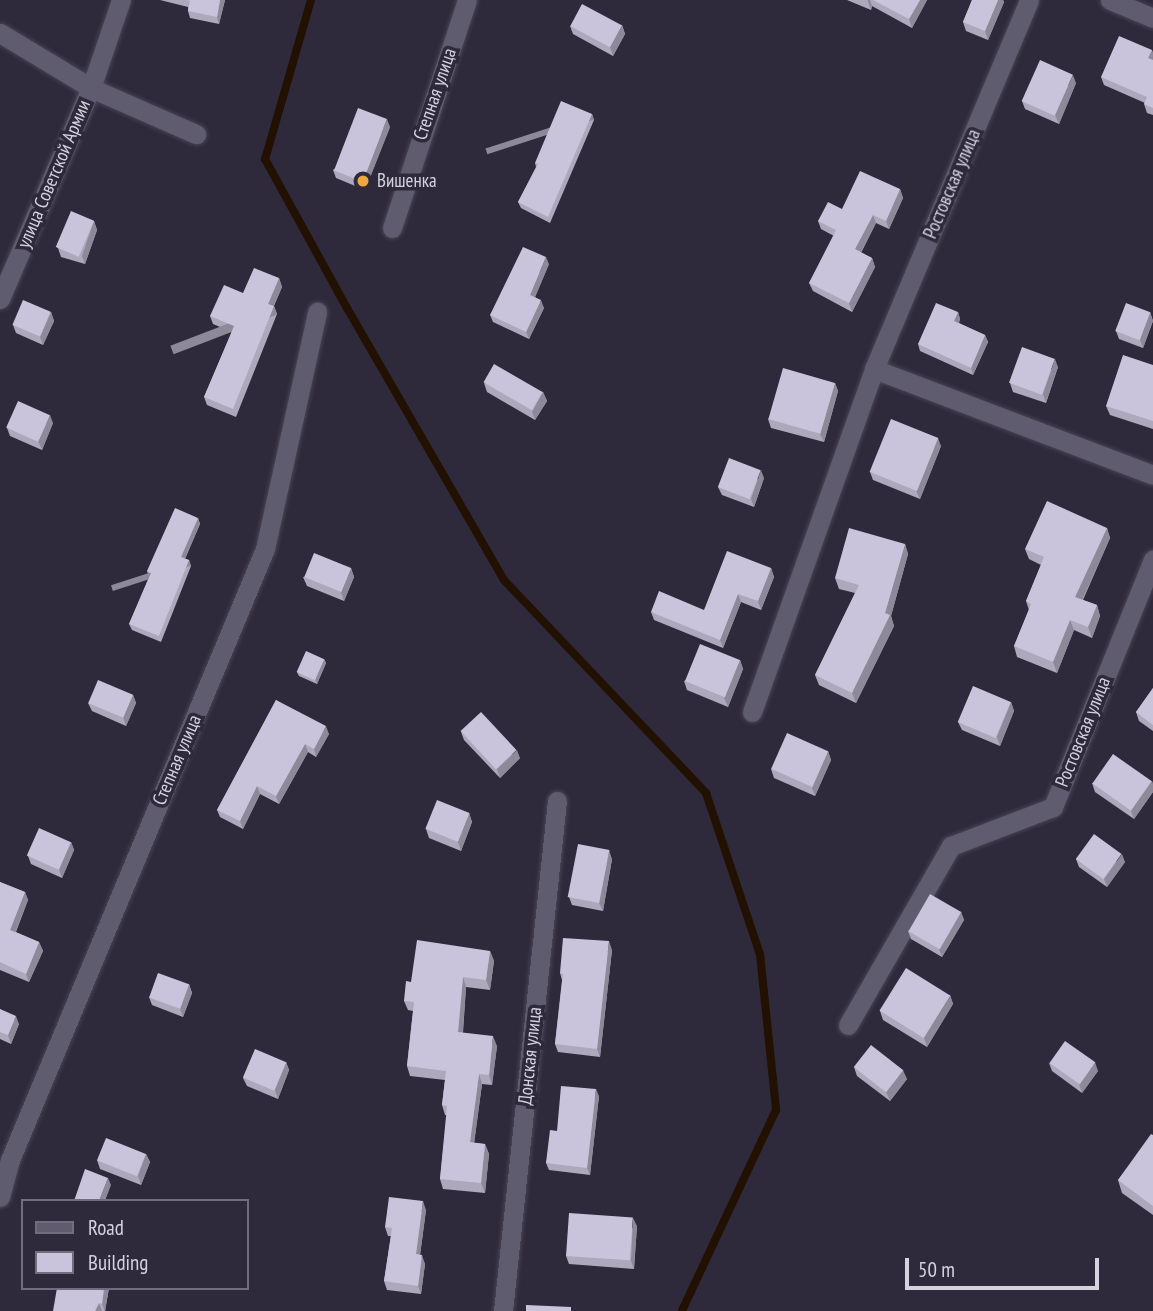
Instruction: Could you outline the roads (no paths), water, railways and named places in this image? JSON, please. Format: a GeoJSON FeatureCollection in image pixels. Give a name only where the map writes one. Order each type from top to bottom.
{"type":"FeatureCollection","features":[{"type":"Feature","properties":{"kind":"street","name":"улица Советской Армии"},"geometry":{"type":"LineString","coordinates":[[0,299],[91,88],[121,0]]}},
{"type":"Feature","properties":{"kind":"street","name":"Степная улица"},"geometry":{"type":"LineString","coordinates":[[391,228],[467,0]]}},
{"type":"Feature","properties":{"kind":"street","name":"Ростовская улица"},"geometry":{"type":"LineString","coordinates":[[752,712],[874,369],[1030,0]]}},
{"type":"Feature","properties":{"kind":"street"},"geometry":{"type":"LineString","coordinates":[[1110,0],[1153,18]]}},
{"type":"Feature","properties":{"kind":"street"},"geometry":{"type":"LineString","coordinates":[[0,33],[91,88],[196,134]]}},
{"type":"Feature","properties":{"kind":"street","name":"Степная улица"},"geometry":{"type":"LineString","coordinates":[[0,1197],[10,1160],[265,549],[317,312]]}},
{"type":"Feature","properties":{"kind":"street"},"geometry":{"type":"LineString","coordinates":[[874,369],[1153,475]]}},
{"type":"Feature","properties":{"kind":"street","name":"Ростовская улица"},"geometry":{"type":"LineString","coordinates":[[848,1025],[951,846],[1053,807],[1153,559]]}},
{"type":"Feature","properties":{"kind":"street","name":"Донская улица"},"geometry":{"type":"LineString","coordinates":[[503,1311],[557,801]]}},
{"type":"Feature","properties":{"kind":"waterway"},"geometry":{"type":"LineString","coordinates":[[311,0],[265,159],[347,308],[504,580],[706,793],[760,954],[776,1110],[682,1311]]}},
{"type":"Feature","properties":{"kind":"place","name":"Вишенка"},"geometry":{"type":"Point","coordinates":[363,181]}}]}
